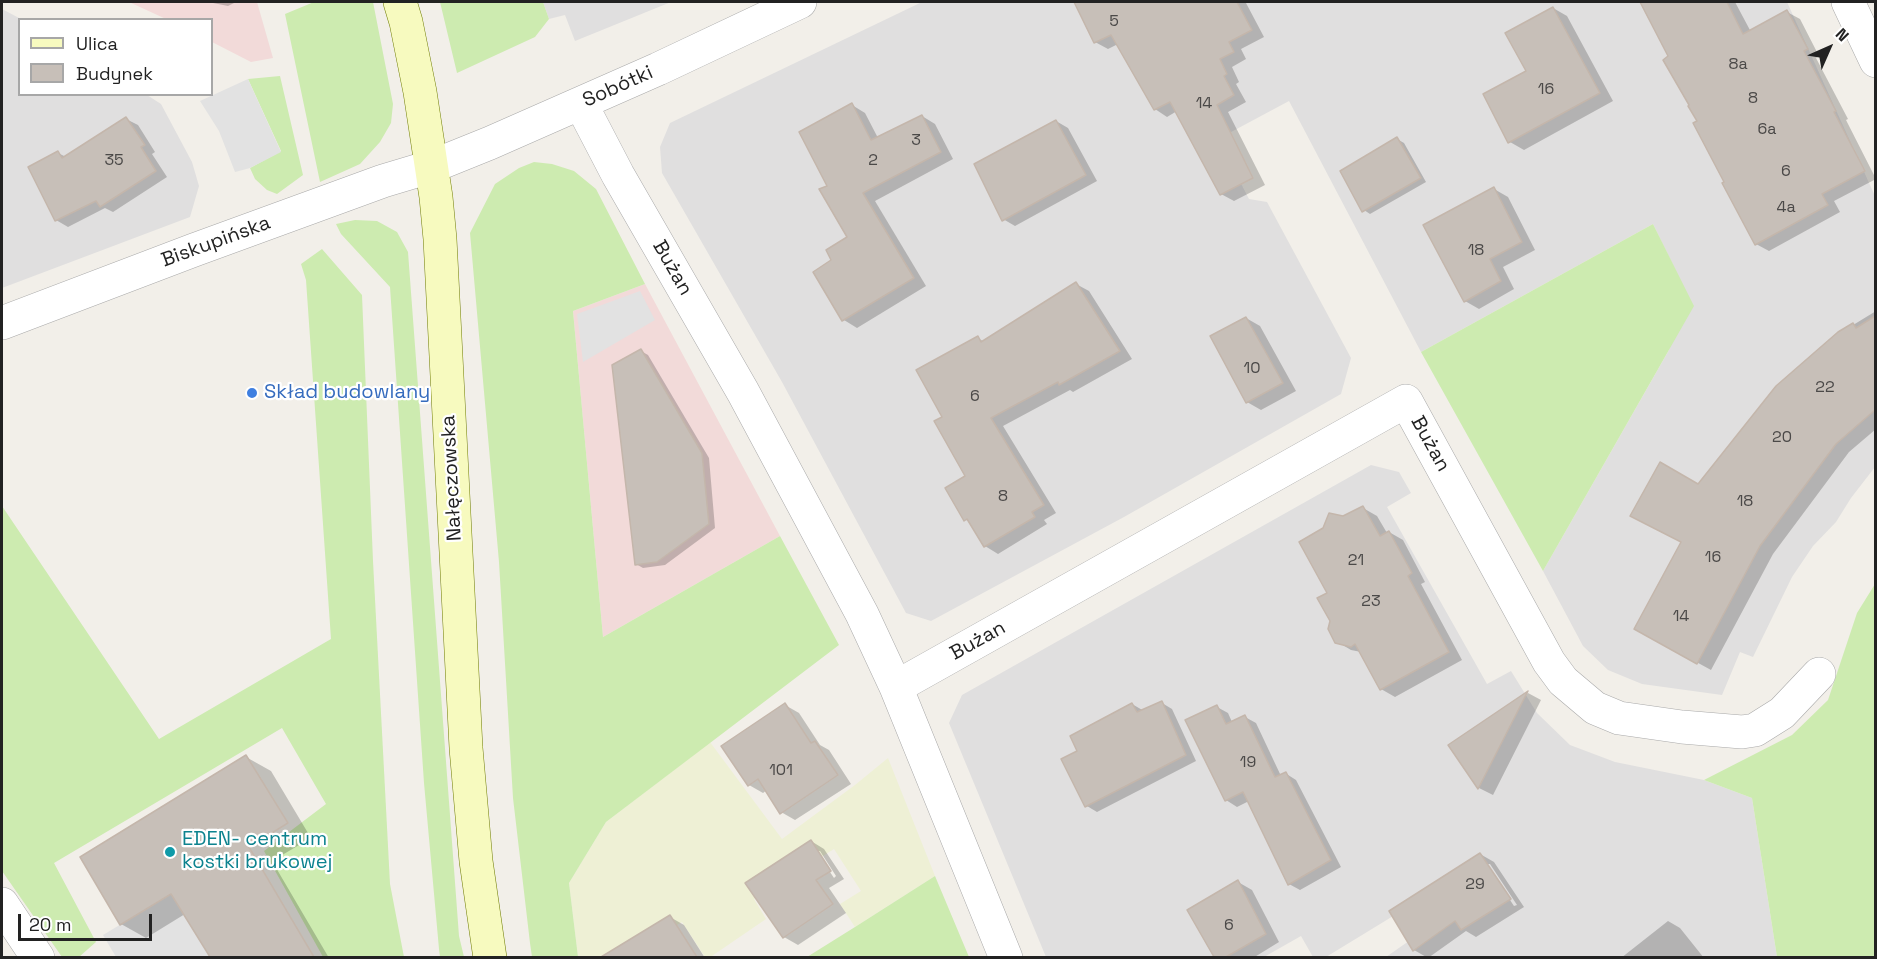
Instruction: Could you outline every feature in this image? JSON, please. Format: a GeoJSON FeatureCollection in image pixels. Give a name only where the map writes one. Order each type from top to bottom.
{"type":"FeatureCollection","features":[{"type":"Feature","properties":{"kind":"main road","name":"Nałęczowska"},"geometry":{"type":"LineString","coordinates":[[400,2],[420,92],[433,166],[440,239],[466,748],[476,861],[490,957]]}},
{"type":"Feature","properties":{"kind":"street","name":"Sobótki"},"geometry":{"type":"LineString","coordinates":[[433,166],[581,104],[800,2]]}},
{"type":"Feature","properties":{"kind":"street"},"geometry":{"type":"LineString","coordinates":[[1848,2],[1875,61]]}},
{"type":"Feature","properties":{"kind":"street","name":"Bużan"},"geometry":{"type":"LineString","coordinates":[[581,104],[618,175],[743,392],[862,614],[896,687],[1006,957]]}},
{"type":"Feature","properties":{"kind":"street","name":"Biskupińska"},"geometry":{"type":"LineString","coordinates":[[2,322],[383,181],[433,166]]}},
{"type":"Feature","properties":{"kind":"street","name":"Bużan"},"geometry":{"type":"LineString","coordinates":[[896,687],[1406,401],[1549,662],[1563,681],[1595,708],[1618,718],[1742,732],[1755,730],[1782,713],[1819,674]]}},
{"type":"Feature","properties":{"kind":"street"},"geometry":{"type":"LineString","coordinates":[[2,904],[38,957]]}},
{"type":"Feature","properties":{"kind":"shaded area"},"geometry":{"type":"Polygon","coordinates":[[[129,2],[257,2],[273,58],[251,62],[213,43],[213,18],[164,18],[129,2]]]}},
{"type":"Feature","properties":{"kind":"shaded area"},"geometry":{"type":"Polygon","coordinates":[[[543,2],[671,2],[575,41],[565,15],[549,19],[543,2]]]}},
{"type":"Feature","properties":{"kind":"shaded area"},"geometry":{"type":"Polygon","coordinates":[[[922,2],[1787,2],[1875,196],[1875,467],[1836,522],[1813,546],[1792,577],[1753,657],[1740,652],[1722,695],[1642,684],[1608,670],[1583,646],[1543,571],[1669,350],[1676,271],[1653,224],[1421,352],[1289,101],[1218,139],[1249,199],[1267,202],[1351,358],[1341,394],[1124,517],[931,621],[906,613],[782,382],[662,173],[660,147],[670,123],[922,2]]]}},
{"type":"Feature","properties":{"kind":"shaded area"},"geometry":{"type":"Polygon","coordinates":[[[2,9],[19,18],[18,96],[149,96],[161,104],[192,162],[199,186],[190,217],[2,288],[2,9]]]}},
{"type":"Feature","properties":{"kind":"shaded area"},"geometry":{"type":"Polygon","coordinates":[[[248,79],[281,152],[250,168],[235,172],[219,131],[200,101],[248,79]]]}},
{"type":"Feature","properties":{"kind":"shaded area"},"geometry":{"type":"Polygon","coordinates":[[[645,284],[780,536],[603,637],[573,311],[645,284]]]}},
{"type":"Feature","properties":{"kind":"shaded area"},"geometry":{"type":"Polygon","coordinates":[[[640,291],[655,320],[583,362],[577,314],[640,291]]]}},
{"type":"Feature","properties":{"kind":"shaded area"},"geometry":{"type":"Polygon","coordinates":[[[1371,465],[1399,472],[1411,493],[1387,507],[1487,684],[1511,671],[1537,713],[1570,745],[1615,762],[1704,780],[1752,798],[1777,957],[1386,957],[1451,917],[1426,896],[1326,957],[1313,957],[1301,936],[1264,957],[1046,957],[949,723],[962,695],[1371,465]]]}},
{"type":"Feature","properties":{"kind":"shaded area"},"geometry":{"type":"Polygon","coordinates":[[[171,894],[210,957],[116,957],[103,935],[171,894]]]}},
{"type":"Feature","properties":{"kind":"green space"},"geometry":{"type":"Polygon","coordinates":[[[314,2],[373,2],[393,104],[391,123],[380,142],[360,164],[320,182],[285,14],[314,2]]]}},
{"type":"Feature","properties":{"kind":"green space"},"geometry":{"type":"Polygon","coordinates":[[[440,2],[543,2],[549,19],[535,37],[457,73],[440,2]]]}},
{"type":"Feature","properties":{"kind":"green space"},"geometry":{"type":"Polygon","coordinates":[[[280,76],[303,175],[277,194],[267,190],[255,179],[250,168],[281,151],[248,79],[280,76]]]}},
{"type":"Feature","properties":{"kind":"green space"},"geometry":{"type":"Polygon","coordinates":[[[534,162],[552,164],[574,171],[596,189],[645,284],[573,311],[603,637],[780,536],[839,645],[606,822],[569,883],[578,957],[532,957],[513,798],[499,562],[470,233],[495,184],[519,168],[534,162]]]}},
{"type":"Feature","properties":{"kind":"green space"},"geometry":{"type":"Polygon","coordinates":[[[355,220],[377,221],[397,232],[408,252],[459,936],[464,957],[440,957],[439,949],[424,783],[390,287],[341,234],[336,224],[355,220]]]}},
{"type":"Feature","properties":{"kind":"green space"},"geometry":{"type":"Polygon","coordinates":[[[1653,224],[1694,306],[1543,571],[1421,352],[1653,224]]]}},
{"type":"Feature","properties":{"kind":"green space"},"geometry":{"type":"Polygon","coordinates":[[[322,249],[362,295],[390,884],[404,957],[323,957],[264,851],[326,804],[282,728],[54,863],[96,942],[79,957],[62,957],[2,871],[2,506],[159,739],[331,639],[306,280],[301,264],[322,249]]]}},
{"type":"Feature","properties":{"kind":"green space"},"geometry":{"type":"Polygon","coordinates":[[[1875,584],[1875,957],[1777,957],[1752,798],[1704,780],[1792,735],[1828,700],[1857,613],[1875,584]]]}},
{"type":"Feature","properties":{"kind":"green space"},"geometry":{"type":"Polygon","coordinates":[[[710,742],[782,839],[888,758],[935,876],[855,927],[840,904],[861,891],[834,849],[754,899],[766,919],[709,958],[705,957],[682,922],[626,957],[578,957],[569,883],[606,822],[710,742]]]}},
{"type":"Feature","properties":{"kind":"green space"},"geometry":{"type":"Polygon","coordinates":[[[935,876],[969,957],[807,957],[855,927],[935,876]]]}},
{"type":"Feature","properties":{"kind":"building"},"geometry":{"type":"Polygon","coordinates":[[[1074,2],[1237,2],[1252,30],[1229,42],[1234,52],[1220,59],[1227,74],[1224,76],[1234,95],[1217,105],[1253,178],[1220,195],[1170,102],[1154,110],[1111,35],[1094,43],[1074,2]]]}},
{"type":"Feature","properties":{"kind":"building"},"geometry":{"type":"Polygon","coordinates":[[[1640,2],[1727,2],[1743,34],[1787,10],[1808,49],[1804,51],[1865,171],[1822,194],[1828,205],[1755,245],[1693,123],[1697,121],[1663,60],[1668,56],[1640,2]]]}},
{"type":"Feature","properties":{"kind":"building"},"geometry":{"type":"Polygon","coordinates":[[[1553,7],[1600,93],[1508,143],[1483,94],[1526,71],[1505,33],[1553,7]]]}},
{"type":"Feature","properties":{"kind":"building"},"geometry":{"type":"Polygon","coordinates":[[[852,103],[871,140],[922,115],[941,152],[863,193],[914,278],[842,321],[813,272],[831,260],[826,250],[847,237],[819,189],[827,186],[799,132],[852,103]]]}},
{"type":"Feature","properties":{"kind":"building"},"geometry":{"type":"Polygon","coordinates":[[[126,117],[145,145],[141,147],[156,171],[100,207],[96,201],[55,221],[28,167],[58,151],[62,158],[126,117]]]}},
{"type":"Feature","properties":{"kind":"building"},"geometry":{"type":"Polygon","coordinates":[[[1056,120],[1086,175],[1002,221],[974,164],[1056,120]]]}},
{"type":"Feature","properties":{"kind":"building"},"geometry":{"type":"Polygon","coordinates":[[[1397,137],[1421,178],[1362,212],[1340,171],[1397,137]]]}},
{"type":"Feature","properties":{"kind":"building"},"geometry":{"type":"Polygon","coordinates":[[[1494,187],[1522,242],[1490,259],[1501,281],[1464,302],[1423,225],[1494,187]]]}},
{"type":"Feature","properties":{"kind":"building"},"geometry":{"type":"Polygon","coordinates":[[[1076,282],[1120,351],[1059,385],[1058,382],[991,418],[1044,505],[1032,512],[1035,517],[984,547],[967,519],[964,521],[945,488],[965,476],[934,421],[942,417],[916,370],[978,336],[981,342],[1076,282]]]}},
{"type":"Feature","properties":{"kind":"building"},"geometry":{"type":"Polygon","coordinates":[[[1875,316],[1875,410],[1836,444],[1760,546],[1697,664],[1634,629],[1681,542],[1630,516],[1660,462],[1698,484],[1776,386],[1838,332],[1853,323],[1856,328],[1875,316]]]}},
{"type":"Feature","properties":{"kind":"building"},"geometry":{"type":"Polygon","coordinates":[[[1246,317],[1283,383],[1246,403],[1210,336],[1246,317]]]}},
{"type":"Feature","properties":{"kind":"building"},"geometry":{"type":"Polygon","coordinates":[[[641,349],[702,453],[709,524],[657,562],[635,565],[612,365],[641,349]]]}},
{"type":"Feature","properties":{"kind":"building"},"geometry":{"type":"Polygon","coordinates":[[[1363,506],[1380,536],[1389,531],[1412,573],[1408,576],[1449,652],[1380,690],[1355,644],[1351,647],[1335,643],[1328,629],[1330,621],[1317,598],[1327,593],[1299,542],[1323,528],[1329,513],[1343,516],[1363,506]]]}},
{"type":"Feature","properties":{"kind":"building"},"geometry":{"type":"Polygon","coordinates":[[[1528,691],[1478,789],[1448,745],[1528,691]]]}},
{"type":"Feature","properties":{"kind":"building"},"geometry":{"type":"Polygon","coordinates":[[[1162,701],[1186,755],[1085,807],[1061,759],[1077,751],[1070,736],[1132,703],[1137,712],[1162,701]]]}},
{"type":"Feature","properties":{"kind":"building"},"geometry":{"type":"Polygon","coordinates":[[[785,703],[811,743],[815,741],[838,775],[780,814],[758,779],[748,786],[721,746],[785,703]]]}},
{"type":"Feature","properties":{"kind":"building"},"geometry":{"type":"Polygon","coordinates":[[[1217,705],[1226,724],[1245,715],[1275,777],[1286,772],[1331,860],[1288,885],[1243,792],[1225,801],[1185,720],[1217,705]]]}},
{"type":"Feature","properties":{"kind":"building","name":"EDEN- centrum kostki brukowej"},"geometry":{"type":"Polygon","coordinates":[[[246,755],[288,823],[249,847],[314,957],[210,957],[171,894],[120,925],[80,857],[246,755]]]}},
{"type":"Feature","properties":{"kind":"building"},"geometry":{"type":"Polygon","coordinates":[[[811,840],[831,871],[816,880],[833,904],[783,938],[745,883],[811,840]]]}},
{"type":"Feature","properties":{"kind":"building"},"geometry":{"type":"Polygon","coordinates":[[[1480,853],[1511,899],[1461,930],[1455,921],[1413,951],[1389,911],[1480,853]]]}},
{"type":"Feature","properties":{"kind":"building"},"geometry":{"type":"Polygon","coordinates":[[[1238,880],[1266,934],[1226,957],[1214,957],[1187,910],[1238,880]]]}},
{"type":"Feature","properties":{"kind":"building"},"geometry":{"type":"Polygon","coordinates":[[[670,915],[697,957],[601,957],[670,915]]]}},
{"type":"Feature","properties":{"kind":"place","name":"Skład budowlany"},"geometry":{"type":"Point","coordinates":[252,393]}},
{"type":"Feature","properties":{"kind":"place","name":"EDEN- centrum kostki brukowej"},"geometry":{"type":"Point","coordinates":[170,852]}}]}
